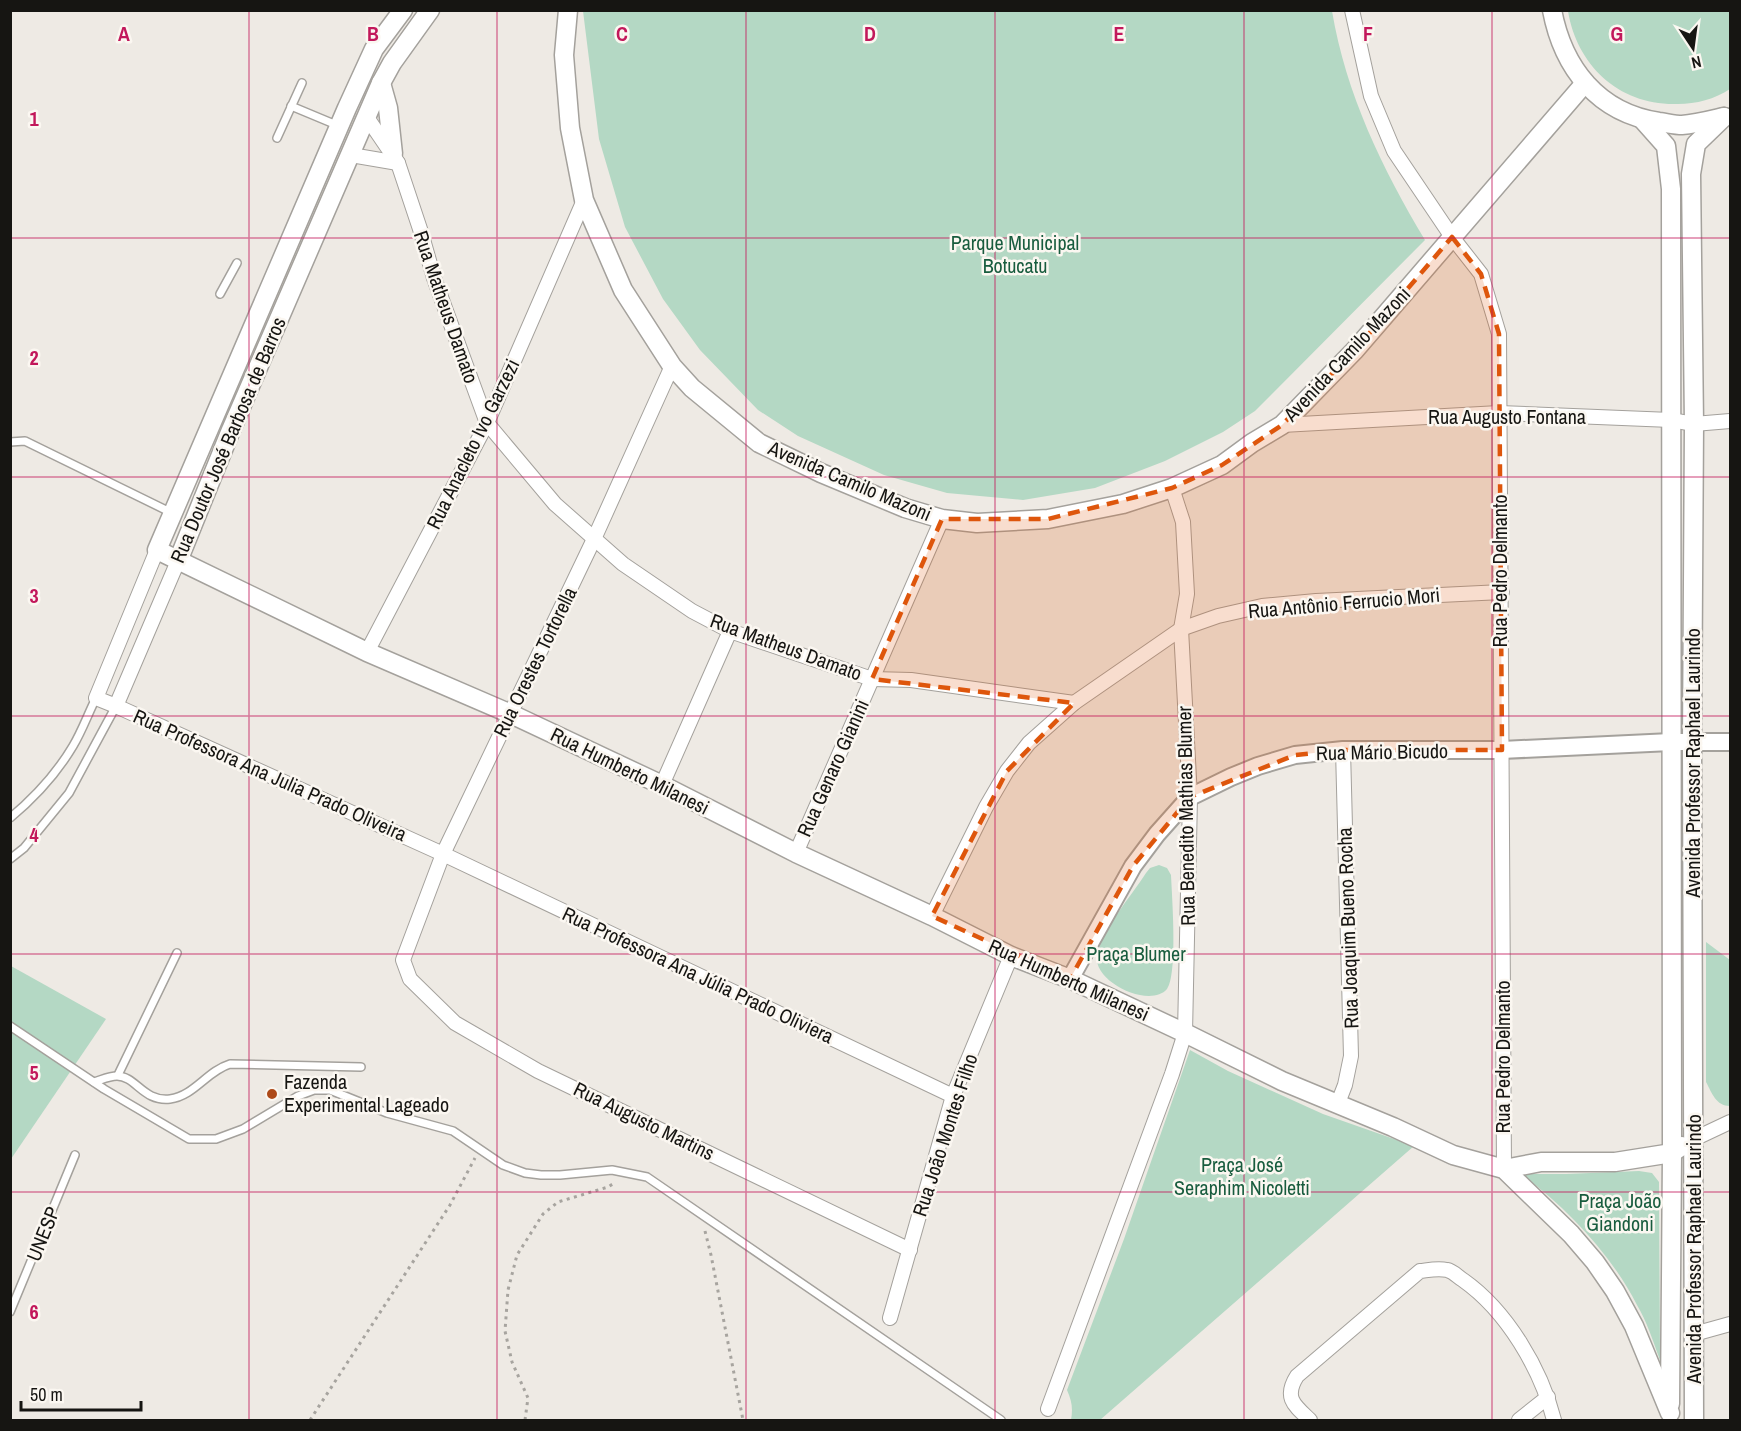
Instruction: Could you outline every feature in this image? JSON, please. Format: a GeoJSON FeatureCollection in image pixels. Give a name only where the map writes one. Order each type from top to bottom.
{"type":"FeatureCollection","features":[{"type":"Feature","properties":{"kind":"main road","name":"Rua Doutor José Barbosa de Barros"},"geometry":{"type":"LineString","coordinates":[[157,550],[346,108],[374,49],[403,10]]}},
{"type":"Feature","properties":{"kind":"main road","name":"Rua Doutor José Barbosa de Barros"},"geometry":{"type":"LineString","coordinates":[[178,561],[236,419],[381,83],[392,63],[430,10]]}},
{"type":"Feature","properties":{"kind":"main road","name":"Avenida Camilo Mazoni"},"geometry":{"type":"LineString","coordinates":[[568,10],[564,55],[570,128],[584,200],[623,290],[672,366],[692,388],[759,443],[821,473],[905,508],[942,519],[977,523],[1048,519],[1122,504],[1172,488],[1222,465],[1282,425],[1355,350],[1585,83]]}},
{"type":"Feature","properties":{"kind":"main road"},"geometry":{"type":"LineString","coordinates":[[1552,10],[1557,35],[1568,61],[1585,83],[1611,105],[1642,119],[1683,125],[1727,115]]}},
{"type":"Feature","properties":{"kind":"main road"},"geometry":{"type":"LineString","coordinates":[[381,83],[388,108],[395,159]]}},
{"type":"Feature","properties":{"kind":"main road"},"geometry":{"type":"LineString","coordinates":[[346,108],[366,116]]}},
{"type":"Feature","properties":{"kind":"main road","name":"Avenida Professor Raphael Laurindo"},"geometry":{"type":"LineString","coordinates":[[1694,1420],[1692,742],[1694,423],[1690,174],[1696,144],[1727,115]]}},
{"type":"Feature","properties":{"kind":"main road","name":"Avenida Professor Raphael Laurindo"},"geometry":{"type":"LineString","coordinates":[[1642,119],[1666,146],[1671,189],[1670,1417]]}},
{"type":"Feature","properties":{"kind":"main road"},"geometry":{"type":"LineString","coordinates":[[330,145],[351,155]]}},
{"type":"Feature","properties":{"kind":"main road","name":"Rua Humberto Milanesi"},"geometry":{"type":"LineString","coordinates":[[157,550],[367,651],[511,714],[662,785],[796,853],[932,916],[1011,956],[1070,979],[1282,1081],[1338,1103],[1453,1155],[1504,1169],[1571,1234],[1595,1262],[1615,1291],[1634,1326],[1670,1417]]}},
{"type":"Feature","properties":{"kind":"main road"},"geometry":{"type":"LineString","coordinates":[[1504,1169],[1541,1162],[1615,1161],[1672,1153],[1694,1139]]}},
{"type":"Feature","properties":{"kind":"street","name":"Rua Pedro Delmanto"},"geometry":{"type":"LineString","coordinates":[[1352,10],[1371,96],[1394,151],[1452,237],[1481,274],[1499,334],[1504,1169]]}},
{"type":"Feature","properties":{"kind":"street","name":"Rua Matheus Damato"},"geometry":{"type":"LineString","coordinates":[[366,116],[395,159],[420,229],[434,278],[487,423],[555,504],[594,539],[633,571],[692,611],[730,631],[872,679],[911,680],[1074,703]]}},
{"type":"Feature","properties":{"kind":"street"},"geometry":{"type":"LineString","coordinates":[[351,155],[395,159]]}},
{"type":"Feature","properties":{"kind":"street","name":"Rua Anacleto Ivo Garzezi"},"geometry":{"type":"LineString","coordinates":[[367,651],[487,423],[584,200]]}},
{"type":"Feature","properties":{"kind":"street","name":"Rua Orestes Tortorella"},"geometry":{"type":"LineString","coordinates":[[403,960],[443,854],[594,539],[672,366]]}},
{"type":"Feature","properties":{"kind":"street","name":"Rua Augusto Fontana"},"geometry":{"type":"LineString","coordinates":[[1282,425],[1499,413],[1671,420],[1694,423],[1731,421]]}},
{"type":"Feature","properties":{"kind":"street","name":"Rua Benedito Mathias Blumer"},"geometry":{"type":"LineString","coordinates":[[1048,1409],[1168,1085],[1185,1033],[1190,797],[1181,628],[1187,594],[1183,522],[1172,488]]}},
{"type":"Feature","properties":{"kind":"street","name":"Rua Genaro Gianini"},"geometry":{"type":"LineString","coordinates":[[796,853],[942,519]]}},
{"type":"Feature","properties":{"kind":"street","name":"Rua Doutor José Barbosa de Barros"},"geometry":{"type":"LineString","coordinates":[[96,698],[157,550]]}},
{"type":"Feature","properties":{"kind":"street","name":"Rua Doutor José Barbosa de Barros"},"geometry":{"type":"LineString","coordinates":[[116,706],[178,561]]}},
{"type":"Feature","properties":{"kind":"street","name":"Rua Antônio Ferrucio Mori"},"geometry":{"type":"LineString","coordinates":[[932,916],[986,807],[1007,771],[1029,743],[1074,703],[1181,628],[1218,616],[1262,606],[1316,601],[1502,592]]}},
{"type":"Feature","properties":{"kind":"street"},"geometry":{"type":"LineString","coordinates":[[662,785],[730,631]]}},
{"type":"Feature","properties":{"kind":"street","name":"Rua Professora Ana Julia Prado Oliveira"},"geometry":{"type":"LineString","coordinates":[[96,698],[443,854]]}},
{"type":"Feature","properties":{"kind":"street","name":"Rua Mário Bicudo"},"geometry":{"type":"LineString","coordinates":[[1070,979],[1133,866],[1190,797],[1231,777],[1295,755],[1343,750],[1502,750],[1671,742],[1731,742]]}},
{"type":"Feature","properties":{"kind":"street","name":"Rua Joaquim Bueno Rocha"},"geometry":{"type":"LineString","coordinates":[[1338,1103],[1345,1085],[1351,1056],[1343,750]]}},
{"type":"Feature","properties":{"kind":"street","name":"Rua Professora Ana Júlia Prado Oliviera"},"geometry":{"type":"LineString","coordinates":[[443,854],[953,1096]]}},
{"type":"Feature","properties":{"kind":"street","name":"Rua João Montes Filho"},"geometry":{"type":"LineString","coordinates":[[890,1318],[953,1096],[1011,956]]}},
{"type":"Feature","properties":{"kind":"street","name":"Rua Augusto Martins"},"geometry":{"type":"LineString","coordinates":[[403,960],[410,978],[455,1023],[538,1071],[910,1250]]}},
{"type":"Feature","properties":{"kind":"street"},"geometry":{"type":"LineString","coordinates":[[1694,1139],[1731,1122]]}},
{"type":"Feature","properties":{"kind":"street"},"geometry":{"type":"LineString","coordinates":[[1310,1420],[1293,1403],[1290,1393],[1297,1376],[1420,1271],[1435,1269],[1449,1270],[1486,1298],[1534,1366],[1548,1397],[1554,1420]]}},
{"type":"Feature","properties":{"kind":"street"},"geometry":{"type":"LineString","coordinates":[[1694,1334],[1731,1324]]}},
{"type":"Feature","properties":{"kind":"street"},"geometry":{"type":"LineString","coordinates":[[1520,1420],[1548,1397]]}},
{"type":"Feature","properties":{"kind":"lane"},"geometry":{"type":"LineString","coordinates":[[277,138],[302,83]]}},
{"type":"Feature","properties":{"kind":"lane"},"geometry":{"type":"LineString","coordinates":[[291,106],[339,126]]}},
{"type":"Feature","properties":{"kind":"lane"},"geometry":{"type":"LineString","coordinates":[[220,294],[237,263]]}},
{"type":"Feature","properties":{"kind":"lane"},"geometry":{"type":"LineString","coordinates":[[10,442],[25,441],[172,513]]}},
{"type":"Feature","properties":{"kind":"lane","name":"Rua Doutor José Barbosa de Barros"},"geometry":{"type":"LineString","coordinates":[[10,818],[24,806],[73,746],[96,698]]}},
{"type":"Feature","properties":{"kind":"lane","name":"Rua Doutor José Barbosa de Barros"},"geometry":{"type":"LineString","coordinates":[[10,859],[24,848],[69,793],[116,706]]}},
{"type":"Feature","properties":{"kind":"lane"},"geometry":{"type":"LineString","coordinates":[[118,1076],[177,953]]}},
{"type":"Feature","properties":{"kind":"lane"},"geometry":{"type":"LineString","coordinates":[[10,1026],[94,1082],[189,1139],[216,1139],[234,1133],[298,1096],[314,1090],[330,1090],[396,1116],[453,1131],[503,1165],[525,1173],[541,1175],[612,1170],[647,1177],[1002,1420]]}},
{"type":"Feature","properties":{"kind":"lane"},"geometry":{"type":"LineString","coordinates":[[94,1082],[118,1076],[128,1079],[150,1096],[162,1099],[187,1094],[219,1067],[230,1064],[360,1067]]}},
{"type":"Feature","properties":{"kind":"lane","name":"UNESP"},"geometry":{"type":"LineString","coordinates":[[10,1312],[75,1155]]}},
{"type":"Feature","properties":{"kind":"path"},"geometry":{"type":"LineString","coordinates":[[310,1420],[450,1205],[480,1150]]}},
{"type":"Feature","properties":{"kind":"path"},"geometry":{"type":"LineString","coordinates":[[525,1420],[528,1398],[512,1362],[505,1331],[508,1290],[517,1255],[543,1214],[558,1202],[608,1187],[630,1173]]}},
{"type":"Feature","properties":{"kind":"path"},"geometry":{"type":"LineString","coordinates":[[700,1214],[711,1255],[743,1420]]}},
{"type":"Feature","properties":{"kind":"highlighted area"},"geometry":{"type":"Polygon","coordinates":[[[1452,237],[1481,274],[1499,334],[1502,750],[1343,750],[1295,755],[1190,797],[1133,866],[1070,979],[932,916],[1007,771],[1074,703],[872,679],[942,519],[1048,519],[1172,488],[1222,465],[1282,425],[1355,350],[1452,237]]]}},
{"type":"Feature","properties":{"kind":"green space","name":"Parque Municipal Botucatu"},"geometry":{"type":"Polygon","coordinates":[[[583,11],[1332,11],[1346,72],[1356,101],[1380,158],[1425,240],[1255,411],[1223,432],[1165,461],[1095,488],[1023,500],[947,493],[884,475],[798,436],[758,410],[700,350],[663,299],[625,227],[599,139],[583,11]]]}},
{"type":"Feature","properties":{"kind":"green space"},"geometry":{"type":"Polygon","coordinates":[[[1568,11],[1730,11],[1730,89],[1705,100],[1678,104],[1657,103],[1620,90],[1591,65],[1573,31],[1568,11]]]}},
{"type":"Feature","properties":{"kind":"green space","name":"Praça Blumer"},"geometry":{"type":"Polygon","coordinates":[[[1159,865],[1167,868],[1171,875],[1174,935],[1172,968],[1167,989],[1159,994],[1148,996],[1124,990],[1113,983],[1098,966],[1097,956],[1099,946],[1117,914],[1150,868],[1159,865]]]}},
{"type":"Feature","properties":{"kind":"green space"},"geometry":{"type":"Polygon","coordinates":[[[1706,942],[1730,960],[1730,1106],[1718,1101],[1706,1082],[1706,942]]]}},
{"type":"Feature","properties":{"kind":"green space"},"geometry":{"type":"Polygon","coordinates":[[[11,966],[106,1019],[11,1159],[11,966]]]}},
{"type":"Feature","properties":{"kind":"green space","name":"Praça José Seraphim Nicoletti"},"geometry":{"type":"Polygon","coordinates":[[[1190,1050],[1228,1071],[1323,1114],[1414,1146],[1100,1420],[1071,1420],[1072,1405],[1067,1390],[1124,1239],[1190,1050]]]}},
{"type":"Feature","properties":{"kind":"green space","name":"Praça João Giandoni"},"geometry":{"type":"Polygon","coordinates":[[[1639,1171],[1652,1173],[1659,1182],[1660,1360],[1641,1311],[1601,1250],[1571,1217],[1521,1174],[1639,1171]]]}},
{"type":"Feature","properties":{"kind":"place","name":"Fazenda Experimental Lageado"},"geometry":{"type":"Point","coordinates":[272,1094]}}]}
